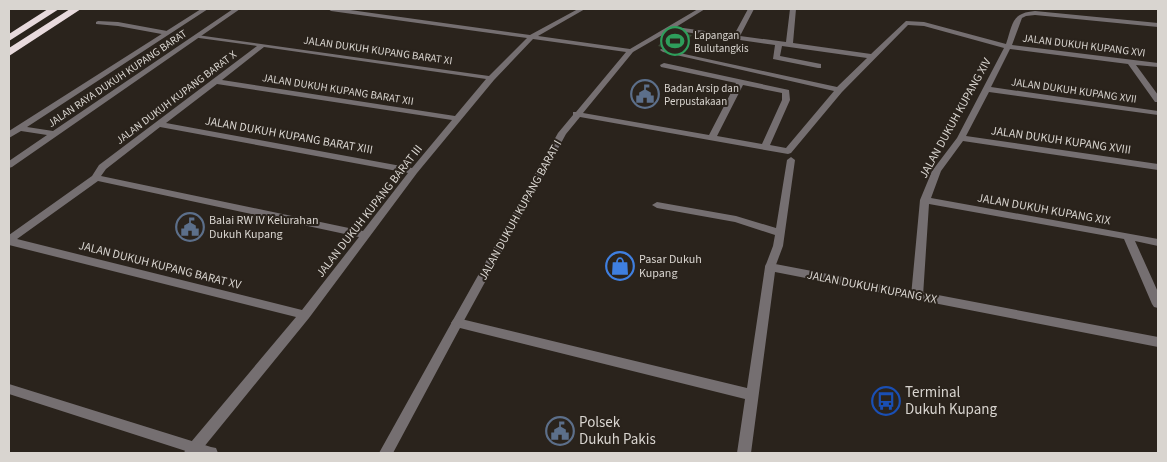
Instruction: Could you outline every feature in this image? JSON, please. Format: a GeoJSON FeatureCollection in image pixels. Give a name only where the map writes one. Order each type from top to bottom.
{"type":"FeatureCollection","features":[{"type":"Feature","properties":{"kind":"highway"},"geometry":{"type":"LineString","coordinates":[[9,38],[54,9]]}},
{"type":"Feature","properties":{"kind":"highway"},"geometry":{"type":"LineString","coordinates":[[9,53],[76,9]]}},
{"type":"Feature","properties":{"kind":"street","name":"JALAN RAYA DUKUH KUPANG BARAT"},"geometry":{"type":"LineString","coordinates":[[9,135],[205,9]]}},
{"type":"Feature","properties":{"kind":"street","name":"JALAN RAYA DUKUH KUPANG BARAT"},"geometry":{"type":"LineString","coordinates":[[9,165],[237,9]]}},
{"type":"Feature","properties":{"kind":"street"},"geometry":{"type":"LineString","coordinates":[[331,9],[631,51]]}},
{"type":"Feature","properties":{"kind":"street","name":"JALAN DUKUH KUPANG BARAT III"},"geometry":{"type":"LineString","coordinates":[[193,451],[305,315],[364,235],[490,78],[533,36],[582,9]]}},
{"type":"Feature","properties":{"kind":"street","name":"JALAN DUKUH KUPANG BARAT I"},"geometry":{"type":"LineString","coordinates":[[386,453],[562,133],[576,114],[631,51],[702,9]]}},
{"type":"Feature","properties":{"kind":"street"},"geometry":{"type":"LineString","coordinates":[[736,38],[751,9]]}},
{"type":"Feature","properties":{"kind":"street"},"geometry":{"type":"LineString","coordinates":[[789,45],[793,9]]}},
{"type":"Feature","properties":{"kind":"street","name":"JALAN DUKUH KUPANG XIV"},"geometry":{"type":"LineString","coordinates":[[917,296],[925,200],[937,171],[961,138],[987,89],[1008,47],[1011,34],[1022,15],[1046,14],[1158,25]]}},
{"type":"Feature","properties":{"kind":"street","name":"JALAN DUKUH KUPANG XVI"},"geometry":{"type":"LineString","coordinates":[[871,56],[906,23],[910,22],[924,24],[1008,47],[1158,65]]}},
{"type":"Feature","properties":{"kind":"street"},"geometry":{"type":"LineString","coordinates":[[98,23],[118,24],[167,33]]}},
{"type":"Feature","properties":{"kind":"street"},"geometry":{"type":"LineString","coordinates":[[668,28],[871,56]]}},
{"type":"Feature","properties":{"kind":"street","name":"JALAN DUKUH KUPANG BARAT XI"},"geometry":{"type":"LineString","coordinates":[[199,36],[490,78]]}},
{"type":"Feature","properties":{"kind":"street"},"geometry":{"type":"LineString","coordinates":[[779,44],[776,58],[818,66]]}},
{"type":"Feature","properties":{"kind":"street","name":"JALAN DUKUH KUPANG BARAT X"},"geometry":{"type":"LineString","coordinates":[[96,178],[102,167],[263,45]]}},
{"type":"Feature","properties":{"kind":"street"},"geometry":{"type":"LineString","coordinates":[[663,50],[839,90]]}},
{"type":"Feature","properties":{"kind":"street"},"geometry":{"type":"LineString","coordinates":[[744,453],[770,267],[780,233],[789,156],[839,90],[871,56]]}},
{"type":"Feature","properties":{"kind":"street"},"geometry":{"type":"LineString","coordinates":[[1130,61],[1158,100]]}},
{"type":"Feature","properties":{"kind":"street"},"geometry":{"type":"LineString","coordinates":[[664,65],[786,92],[787,94],[765,147]]}},
{"type":"Feature","properties":{"kind":"street","name":"JALAN DUKUH KUPANG BARAT XII"},"geometry":{"type":"LineString","coordinates":[[215,81],[458,119]]}},
{"type":"Feature","properties":{"kind":"street"},"geometry":{"type":"LineString","coordinates":[[712,138],[741,81]]}},
{"type":"Feature","properties":{"kind":"street","name":"JALAN DUKUH KUPANG XVII"},"geometry":{"type":"LineString","coordinates":[[987,89],[1158,113]]}},
{"type":"Feature","properties":{"kind":"street"},"geometry":{"type":"LineString","coordinates":[[576,114],[765,147],[789,156]]}},
{"type":"Feature","properties":{"kind":"street","name":"JALAN DUKUH KUPANG BARAT XIII"},"geometry":{"type":"LineString","coordinates":[[159,124],[414,171]]}},
{"type":"Feature","properties":{"kind":"street"},"geometry":{"type":"LineString","coordinates":[[19,128],[53,134]]}},
{"type":"Feature","properties":{"kind":"street","name":"JALAN DUKUH KUPANG XVIII"},"geometry":{"type":"LineString","coordinates":[[961,138],[1158,167]]}},
{"type":"Feature","properties":{"kind":"street"},"geometry":{"type":"LineString","coordinates":[[9,240],[96,178],[364,235]]}},
{"type":"Feature","properties":{"kind":"street","name":"JALAN DUKUH KUPANG XIX"},"geometry":{"type":"LineString","coordinates":[[925,200],[1158,242]]}},
{"type":"Feature","properties":{"kind":"street"},"geometry":{"type":"LineString","coordinates":[[658,205],[736,219],[780,233]]}},
{"type":"Feature","properties":{"kind":"street"},"geometry":{"type":"LineString","coordinates":[[1128,237],[1158,304]]}},
{"type":"Feature","properties":{"kind":"street","name":"JALAN DUKUH KUPANG BARAT XV"},"geometry":{"type":"LineString","coordinates":[[9,240],[305,315]]}},
{"type":"Feature","properties":{"kind":"street","name":"JALAN DUKUH KUPANG XX"},"geometry":{"type":"LineString","coordinates":[[770,267],[1158,342]]}},
{"type":"Feature","properties":{"kind":"street"},"geometry":{"type":"LineString","coordinates":[[457,323],[752,395]]}},
{"type":"Feature","properties":{"kind":"street"},"geometry":{"type":"LineString","coordinates":[[9,389],[193,451],[211,453]]}},
{"type":"Feature","properties":{"kind":"green space","name":"Lapangan Bulutangkis"},"geometry":{"type":"Polygon","coordinates":[[[673,31],[692,35],[677,51],[658,46],[673,31]]]}},
{"type":"Feature","properties":{"kind":"place","name":"Lapangan Bulutangkis"},"geometry":{"type":"Point","coordinates":[675,41]}},
{"type":"Feature","properties":{"kind":"place","name":"Badan Arsip dan Perpustakaan"},"geometry":{"type":"Point","coordinates":[645,94]}},
{"type":"Feature","properties":{"kind":"place","name":"Balai RW IV Kelurahan Dukuh Kupang"},"geometry":{"type":"Point","coordinates":[190,227]}},
{"type":"Feature","properties":{"kind":"place","name":"Pasar Dukuh Kupang"},"geometry":{"type":"Point","coordinates":[620,266]}},
{"type":"Feature","properties":{"kind":"place","name":"Terminal Dukuh Kupang"},"geometry":{"type":"Point","coordinates":[886,401]}},
{"type":"Feature","properties":{"kind":"place","name":"Polsek Dukuh Pakis"},"geometry":{"type":"Point","coordinates":[560,431]}}]}
